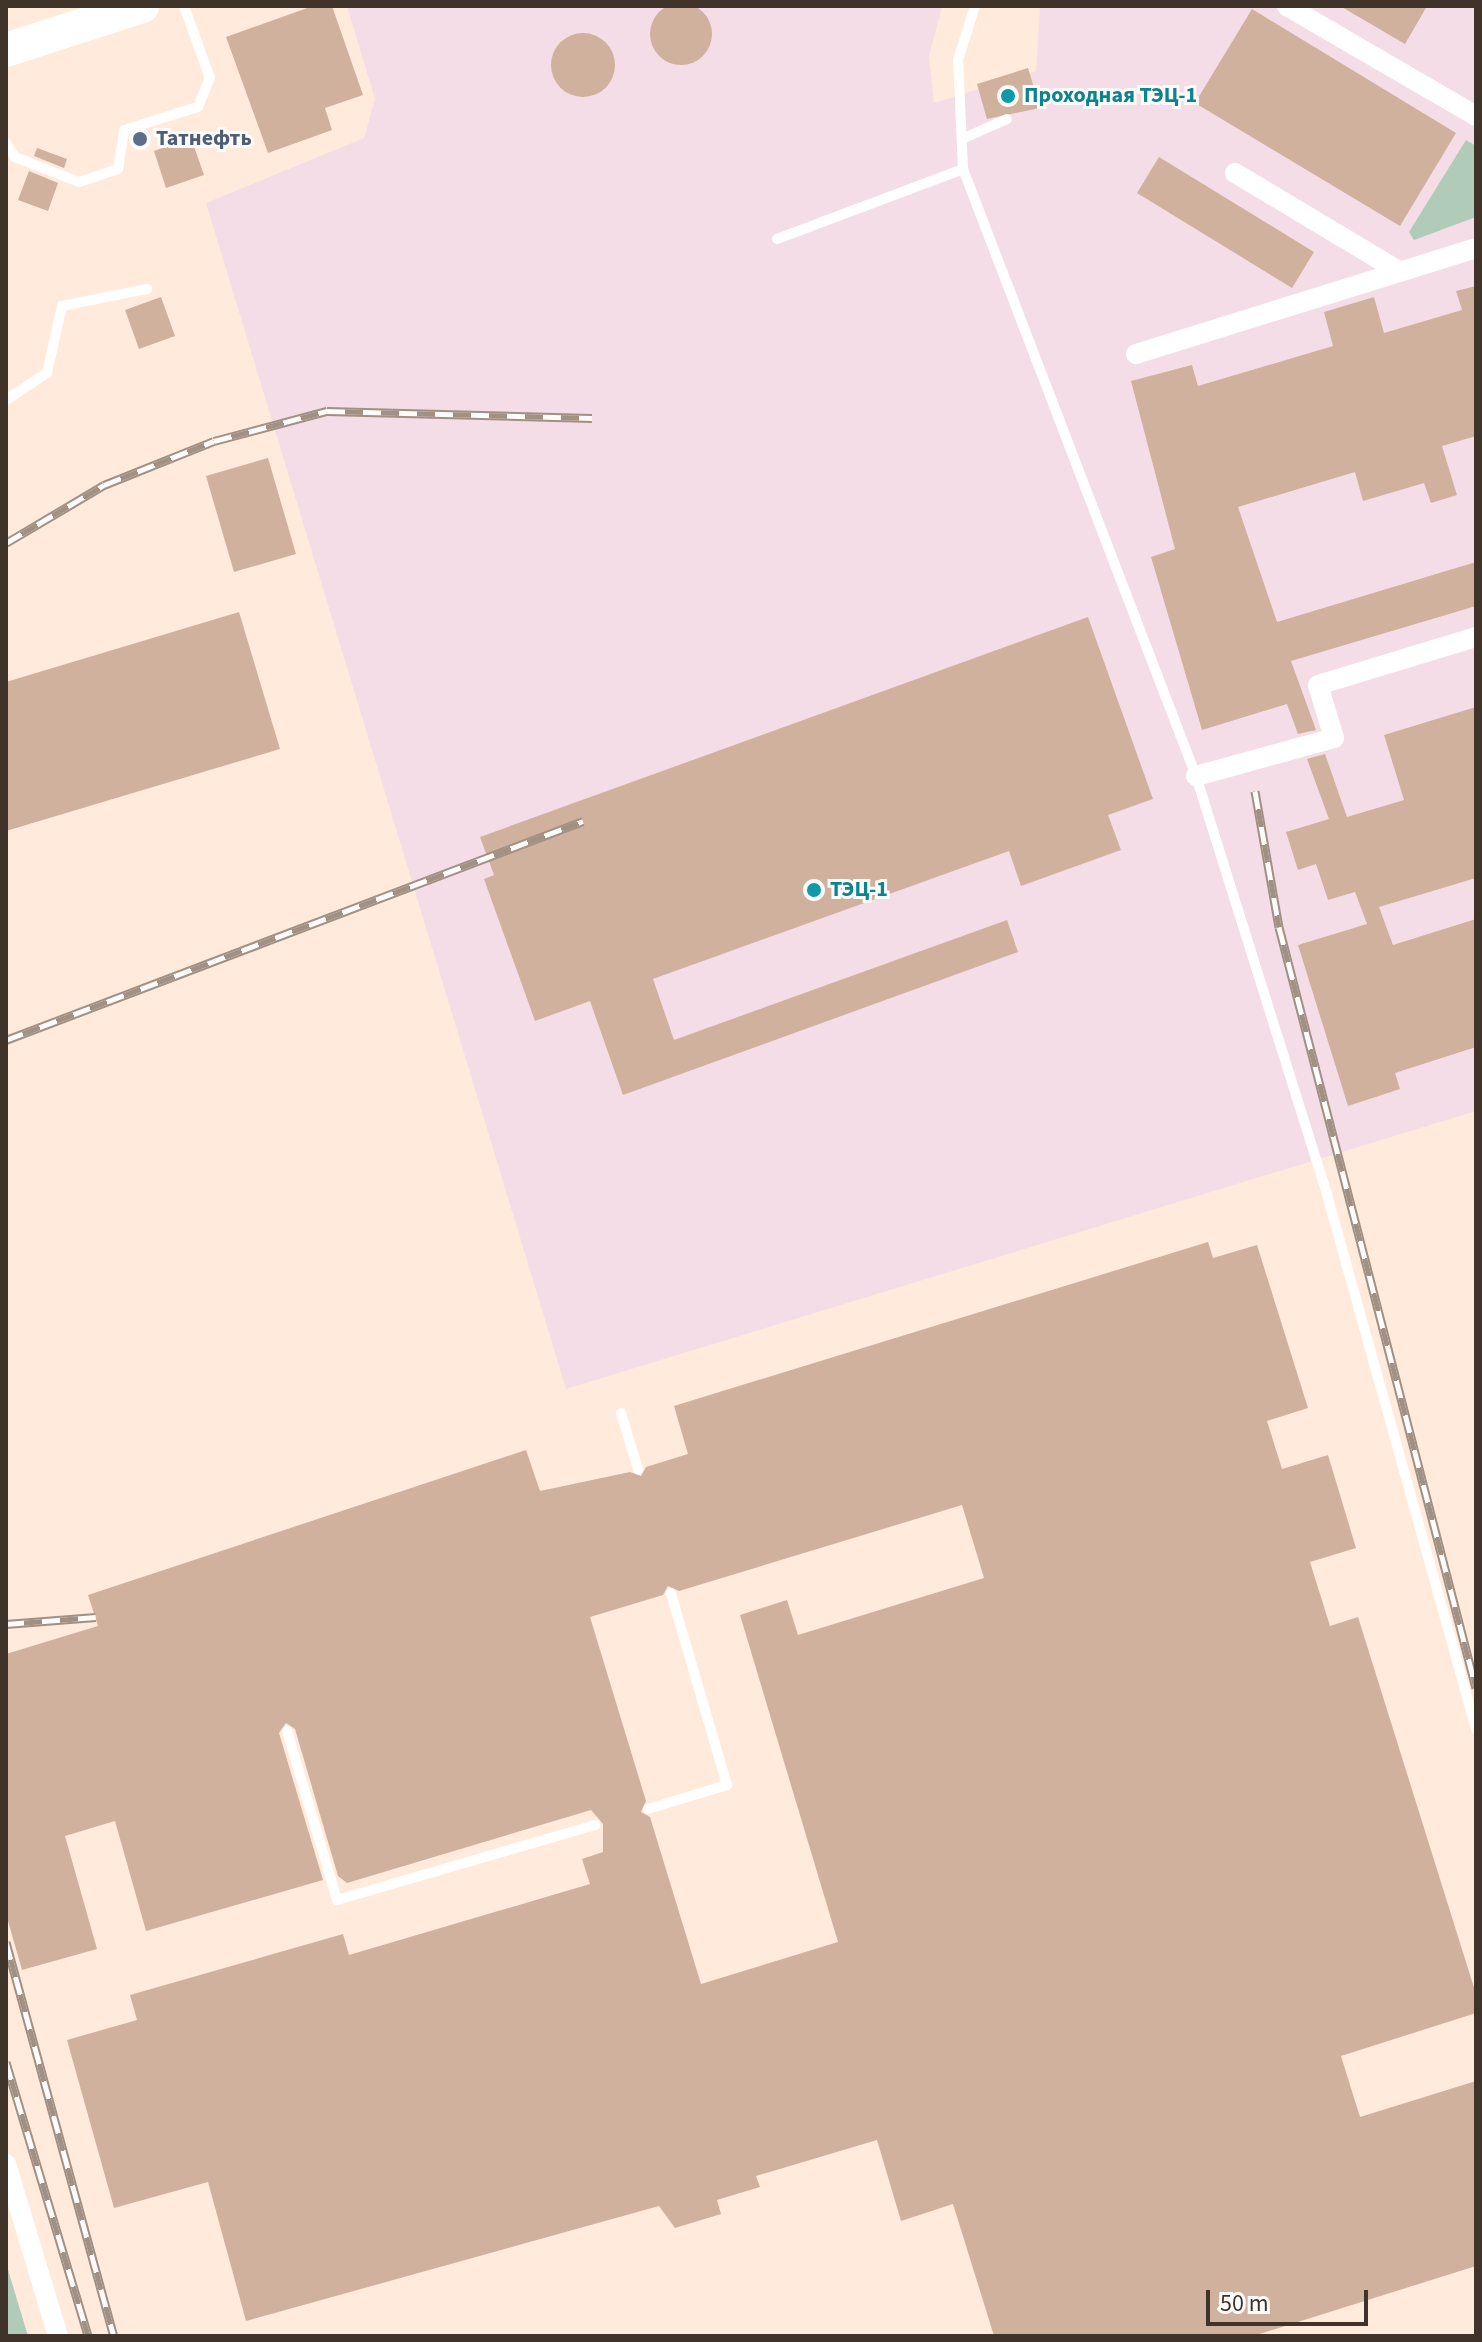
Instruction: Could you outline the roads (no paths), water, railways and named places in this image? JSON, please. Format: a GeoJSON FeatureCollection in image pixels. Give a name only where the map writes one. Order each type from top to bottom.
{"type":"FeatureCollection","features":[{"type":"Feature","properties":{"kind":"main road"},"geometry":{"type":"LineString","coordinates":[[6,50],[142,6]]}},
{"type":"Feature","properties":{"kind":"street"},"geometry":{"type":"LineString","coordinates":[[1287,6],[1476,116]]}},
{"type":"Feature","properties":{"kind":"street"},"geometry":{"type":"LineString","coordinates":[[1235,173],[1399,271]]}},
{"type":"Feature","properties":{"kind":"street"},"geometry":{"type":"LineString","coordinates":[[1136,354],[1476,248]]}},
{"type":"Feature","properties":{"kind":"street"},"geometry":{"type":"LineString","coordinates":[[1196,776],[1334,738],[1318,685],[1476,637]]}},
{"type":"Feature","properties":{"kind":"street"},"geometry":{"type":"LineString","coordinates":[[6,2164],[58,2336]]}},
{"type":"Feature","properties":{"kind":"lane"},"geometry":{"type":"LineString","coordinates":[[6,143],[15,157],[79,182],[118,169],[124,130],[198,107],[210,78],[184,6]]}},
{"type":"Feature","properties":{"kind":"lane"},"geometry":{"type":"LineString","coordinates":[[975,6],[958,60],[963,169],[1196,776],[1324,1184],[1476,1729]]}},
{"type":"Feature","properties":{"kind":"lane"},"geometry":{"type":"LineString","coordinates":[[962,139],[1007,119]]}},
{"type":"Feature","properties":{"kind":"lane"},"geometry":{"type":"LineString","coordinates":[[777,239],[963,169]]}},
{"type":"Feature","properties":{"kind":"lane"},"geometry":{"type":"LineString","coordinates":[[6,400],[47,373],[62,306],[147,289]]}},
{"type":"Feature","properties":{"kind":"lane"},"geometry":{"type":"LineString","coordinates":[[621,1413],[638,1469]]}},
{"type":"Feature","properties":{"kind":"lane"},"geometry":{"type":"LineString","coordinates":[[648,1809],[727,1785],[671,1593]]}},
{"type":"Feature","properties":{"kind":"lane"},"geometry":{"type":"LineString","coordinates":[[287,1731],[337,1900],[595,1825]]}},
{"type":"Feature","properties":{"kind":"railway"},"geometry":{"type":"LineString","coordinates":[[6,543],[104,485],[214,441],[327,411],[592,418]]}},
{"type":"Feature","properties":{"kind":"railway"},"geometry":{"type":"LineString","coordinates":[[1255,791],[1279,927],[1476,1688]]}},
{"type":"Feature","properties":{"kind":"railway"},"geometry":{"type":"LineString","coordinates":[[6,1040],[583,821]]}},
{"type":"Feature","properties":{"kind":"railway"},"geometry":{"type":"LineString","coordinates":[[6,1624],[96,1617]]}},
{"type":"Feature","properties":{"kind":"railway"},"geometry":{"type":"LineString","coordinates":[[6,1942],[114,2336]]}},
{"type":"Feature","properties":{"kind":"railway"},"geometry":{"type":"LineString","coordinates":[[6,2062],[88,2336]]}},
{"type":"Feature","properties":{"kind":"place","name":"Проходная ТЭЦ-1"},"geometry":{"type":"Point","coordinates":[1008,96]}},
{"type":"Feature","properties":{"kind":"place","name":"Татнефть"},"geometry":{"type":"Point","coordinates":[140,139]}},
{"type":"Feature","properties":{"kind":"place","name":"ТЭЦ-1"},"geometry":{"type":"Point","coordinates":[814,890]}}]}
